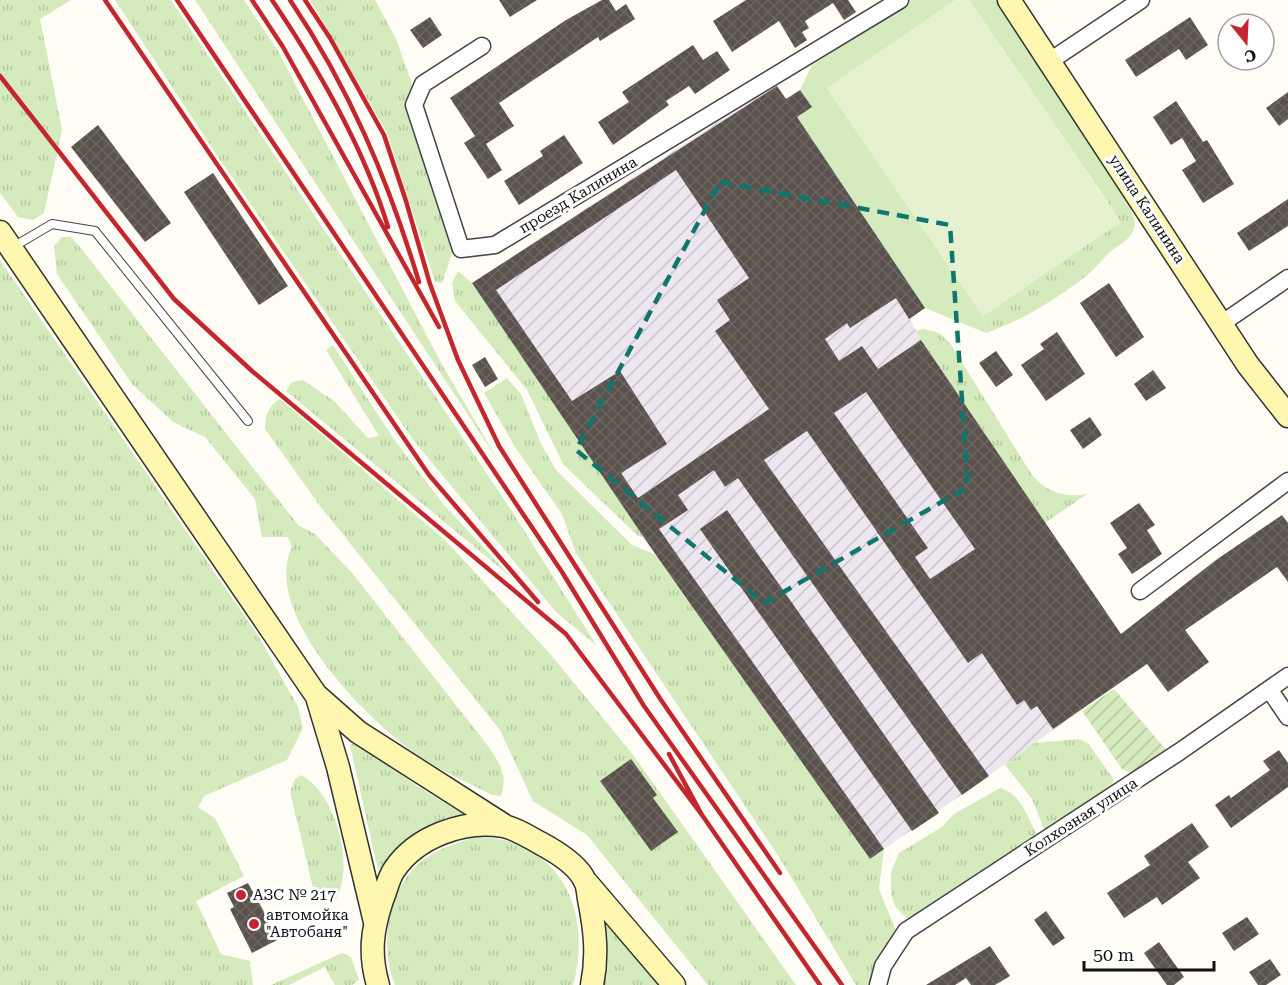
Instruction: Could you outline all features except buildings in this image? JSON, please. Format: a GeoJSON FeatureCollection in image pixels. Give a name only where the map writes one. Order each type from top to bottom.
{"type":"FeatureCollection","features":[{"type":"Feature","properties":{"kind":"main road","name":"улица Калинина"},"geometry":{"type":"LineString","coordinates":[[1009,0],[1248,365],[1288,416]]}},
{"type":"Feature","properties":{"kind":"main road"},"geometry":{"type":"LineString","coordinates":[[6,240],[316,695],[358,732],[505,826],[552,849],[585,881],[674,985]]}},
{"type":"Feature","properties":{"kind":"main road"},"geometry":{"type":"LineString","coordinates":[[316,695],[338,767],[375,922]]}},
{"type":"Feature","properties":{"kind":"main road"},"geometry":{"type":"LineString","coordinates":[[378,985],[373,969],[371,941],[375,922],[393,872],[410,851],[445,832],[473,824],[505,826]]}},
{"type":"Feature","properties":{"kind":"main road"},"geometry":{"type":"LineString","coordinates":[[585,881],[595,930],[597,963],[592,985]]}},
{"type":"Feature","properties":{"kind":"street","name":"проезд Калинина"},"geometry":{"type":"LineString","coordinates":[[482,46],[423,84],[414,105],[461,249],[495,245],[900,0]]}},
{"type":"Feature","properties":{"kind":"street"},"geometry":{"type":"LineString","coordinates":[[1050,61],[1141,0]]}},
{"type":"Feature","properties":{"kind":"street"},"geometry":{"type":"LineString","coordinates":[[1221,324],[1288,278]]}},
{"type":"Feature","properties":{"kind":"street"},"geometry":{"type":"LineString","coordinates":[[1140,591],[1288,481]]}},
{"type":"Feature","properties":{"kind":"street","name":"Колхозная улица"},"geometry":{"type":"LineString","coordinates":[[878,985],[883,966],[906,931],[1179,752],[1288,676]]}},
{"type":"Feature","properties":{"kind":"street"},"geometry":{"type":"LineString","coordinates":[[1269,690],[1288,717]]}},
{"type":"Feature","properties":{"kind":"lane"},"geometry":{"type":"LineString","coordinates":[[6,240],[52,224],[95,231],[248,421]]}},
{"type":"Feature","properties":{"kind":"highlighted area"},"geometry":{"type":"Polygon","coordinates":[[[720,182],[950,225],[968,487],[764,603],[576,450],[720,182]]]}},
{"type":"Feature","properties":{"kind":"shaded area"},"geometry":{"type":"Polygon","coordinates":[[[776,84],[925,308],[910,319],[921,340],[1143,667],[870,859],[657,555],[472,283],[776,84]]]}},
{"type":"Feature","properties":{"kind":"green space"},"geometry":{"type":"Polygon","coordinates":[[[0,0],[71,0],[40,19],[62,130],[44,213],[33,220],[18,217],[0,193],[0,0]]]}},
{"type":"Feature","properties":{"kind":"green space"},"geometry":{"type":"Polygon","coordinates":[[[115,0],[171,0],[511,510],[597,646],[556,612],[414,441],[212,148],[115,0]]]}},
{"type":"Feature","properties":{"kind":"green space"},"geometry":{"type":"Polygon","coordinates":[[[195,0],[244,0],[278,51],[440,361],[499,462],[195,0]]]}},
{"type":"Feature","properties":{"kind":"green space"},"geometry":{"type":"Polygon","coordinates":[[[310,0],[375,0],[396,39],[421,109],[455,245],[442,283],[435,282],[387,133],[310,0]]]}},
{"type":"Feature","properties":{"kind":"green space"},"geometry":{"type":"Polygon","coordinates":[[[912,0],[956,0],[827,88],[983,316],[986,333],[925,308],[797,117],[800,90],[812,65],[912,0]]]}},
{"type":"Feature","properties":{"kind":"green space"},"geometry":{"type":"Polygon","coordinates":[[[956,0],[969,0],[1121,222],[983,316],[827,88],[956,0]]]}},
{"type":"Feature","properties":{"kind":"green space"},"geometry":{"type":"Polygon","coordinates":[[[969,0],[998,0],[1120,191],[1107,201],[969,0]]]}},
{"type":"Feature","properties":{"kind":"green space"},"geometry":{"type":"Polygon","coordinates":[[[1120,191],[1131,209],[1135,224],[1127,239],[1111,251],[1085,277],[1062,294],[1025,316],[986,333],[983,316],[1120,222],[1107,201],[1120,191]]]}},
{"type":"Feature","properties":{"kind":"green space"},"geometry":{"type":"Polygon","coordinates":[[[62,237],[71,237],[80,247],[298,525],[315,534],[353,574],[485,742],[503,774],[501,796],[492,795],[416,754],[371,716],[324,662],[304,632],[291,602],[286,573],[292,547],[288,537],[262,537],[255,499],[205,437],[173,422],[132,384],[57,274],[54,246],[62,237]]]}},
{"type":"Feature","properties":{"kind":"green space"},"geometry":{"type":"Polygon","coordinates":[[[0,260],[259,637],[298,707],[303,728],[287,760],[204,796],[198,807],[215,818],[244,876],[196,901],[221,954],[250,961],[253,985],[0,985],[0,260]]]}},
{"type":"Feature","properties":{"kind":"green space"},"geometry":{"type":"Polygon","coordinates":[[[458,271],[472,283],[645,538],[638,536],[563,464],[527,390],[455,301],[452,283],[458,271]]]}},
{"type":"Feature","properties":{"kind":"green space"},"geometry":{"type":"Polygon","coordinates":[[[923,329],[939,333],[950,343],[1032,475],[1050,490],[1071,495],[1087,494],[1045,523],[921,340],[916,331],[923,329]]]}},
{"type":"Feature","properties":{"kind":"green space"},"geometry":{"type":"Polygon","coordinates":[[[333,345],[393,438],[444,505],[512,578],[286,391],[292,382],[303,380],[334,401],[368,438],[379,436],[326,350],[333,345]]]}},
{"type":"Feature","properties":{"kind":"green space"},"geometry":{"type":"Polygon","coordinates":[[[507,378],[521,394],[541,444],[556,470],[632,545],[657,555],[870,859],[884,849],[879,889],[898,936],[870,985],[856,985],[779,857],[576,553],[562,514],[515,447],[484,393],[507,378]]]}},
{"type":"Feature","properties":{"kind":"green space"},"geometry":{"type":"Polygon","coordinates":[[[280,399],[446,541],[552,656],[634,756],[796,985],[708,985],[587,835],[533,801],[500,730],[320,506],[265,429],[268,412],[280,399]]]}},
{"type":"Feature","properties":{"kind":"green space"},"geometry":{"type":"Polygon","coordinates":[[[1114,689],[1168,752],[1134,775],[1122,769],[1082,711],[1114,689]]]}},
{"type":"Feature","properties":{"kind":"green space"},"geometry":{"type":"Polygon","coordinates":[[[1079,739],[1088,743],[1114,780],[1111,788],[1050,832],[1044,829],[1032,799],[1005,765],[1034,743],[1079,739]]]}},
{"type":"Feature","properties":{"kind":"green space"},"geometry":{"type":"Polygon","coordinates":[[[356,742],[417,786],[463,814],[437,823],[416,834],[378,870],[350,745],[356,742]]]}},
{"type":"Feature","properties":{"kind":"green space"},"geometry":{"type":"Polygon","coordinates":[[[301,775],[324,797],[339,831],[343,850],[341,885],[336,899],[327,902],[318,899],[314,892],[290,792],[295,779],[301,775]]]}},
{"type":"Feature","properties":{"kind":"green space"},"geometry":{"type":"Polygon","coordinates":[[[1000,788],[1013,795],[1022,806],[1036,833],[1033,839],[917,919],[907,918],[896,908],[891,895],[891,872],[899,853],[942,827],[954,814],[1000,788]]]}},
{"type":"Feature","properties":{"kind":"green space"},"geometry":{"type":"Polygon","coordinates":[[[476,837],[505,840],[529,850],[549,865],[564,884],[573,906],[578,931],[578,958],[573,985],[395,985],[387,951],[387,933],[390,914],[404,881],[415,867],[429,856],[446,847],[476,837]]]}},
{"type":"Feature","properties":{"kind":"green space"},"geometry":{"type":"Polygon","coordinates":[[[604,907],[668,985],[600,985],[604,907]]]}},
{"type":"Feature","properties":{"kind":"green space"},"geometry":{"type":"Polygon","coordinates":[[[342,953],[351,957],[359,980],[352,985],[335,985],[325,967],[289,985],[271,985],[342,953]]]}},
{"type":"Feature","properties":{"kind":"railway"},"geometry":{"type":"LineString","coordinates":[[105,0],[429,475],[538,602]]}},
{"type":"Feature","properties":{"kind":"railway"},"geometry":{"type":"LineString","coordinates":[[177,0],[562,572],[644,706],[842,985]]}},
{"type":"Feature","properties":{"kind":"railway"},"geometry":{"type":"LineString","coordinates":[[252,0],[283,47],[439,327]]}},
{"type":"Feature","properties":{"kind":"railway"},"geometry":{"type":"LineString","coordinates":[[272,0],[323,81],[353,138],[388,227]]}},
{"type":"Feature","properties":{"kind":"railway"},"geometry":{"type":"LineString","coordinates":[[290,0],[349,101],[394,207],[419,282]]}},
{"type":"Feature","properties":{"kind":"railway"},"geometry":{"type":"LineString","coordinates":[[305,0],[330,38],[384,135],[430,284],[458,360],[499,446],[661,700],[780,873]]}},
{"type":"Feature","properties":{"kind":"railway"},"geometry":{"type":"LineString","coordinates":[[0,76],[174,299],[252,371],[566,634],[702,815],[669,754]]}},
{"type":"Feature","properties":{"kind":"railway"},"geometry":{"type":"LineString","coordinates":[[702,815],[820,985]]}},
{"type":"Feature","properties":{"kind":"place","name":"АЗС № 217"},"geometry":{"type":"Point","coordinates":[241,895]}},
{"type":"Feature","properties":{"kind":"place","name":"автомойка \"Автобаня\""},"geometry":{"type":"Point","coordinates":[254,924]}}]}
